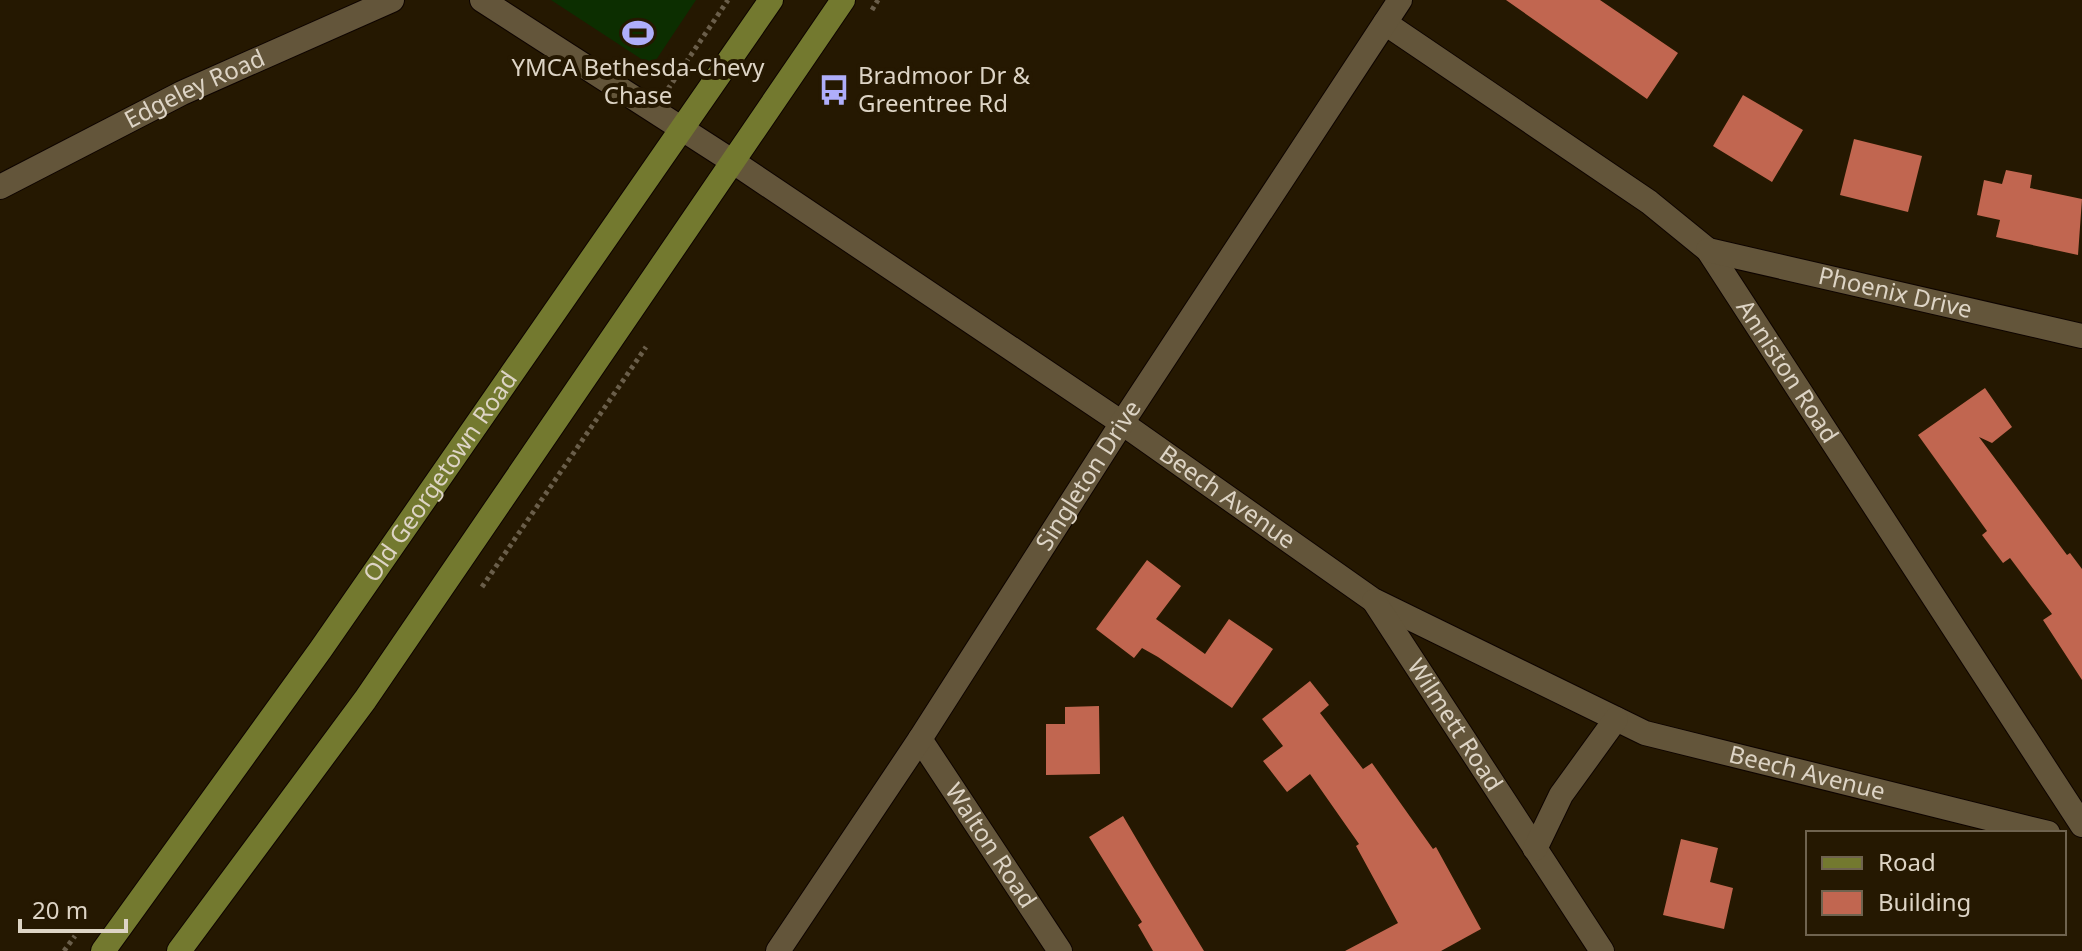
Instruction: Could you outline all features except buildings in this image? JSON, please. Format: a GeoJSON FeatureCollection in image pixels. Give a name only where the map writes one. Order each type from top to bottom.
{"type":"FeatureCollection","features":[{"type":"Feature","properties":{"kind":"main road","name":"Old Georgetown Road"},"geometry":{"type":"LineString","coordinates":[[103,951],[321,649],[771,0]]}},
{"type":"Feature","properties":{"kind":"main road"},"geometry":{"type":"LineString","coordinates":[[179,951],[365,700],[735,163],[843,0]]}},
{"type":"Feature","properties":{"kind":"street","name":"Edgeley Road"},"geometry":{"type":"LineString","coordinates":[[0,187],[182,93],[392,0]]}},
{"type":"Feature","properties":{"kind":"street","name":"Beech Avenue"},"geometry":{"type":"LineString","coordinates":[[482,0],[735,163],[1122,423],[1373,600],[1645,733],[2040,831]]}},
{"type":"Feature","properties":{"kind":"street","name":"Singleton Drive"},"geometry":{"type":"LineString","coordinates":[[778,951],[920,739],[1122,423],[1400,0]]}},
{"type":"Feature","properties":{"kind":"street","name":"Anniston Road"},"geometry":{"type":"LineString","coordinates":[[1385,23],[1649,202],[1708,250],[2082,825]]}},
{"type":"Feature","properties":{"kind":"street","name":"Phoenix Drive"},"geometry":{"type":"LineString","coordinates":[[1708,250],[2082,336]]}},
{"type":"Feature","properties":{"kind":"street","name":"Wilmett Road"},"geometry":{"type":"LineString","coordinates":[[1373,600],[1602,951]]}},
{"type":"Feature","properties":{"kind":"street"},"geometry":{"type":"LineString","coordinates":[[1535,849],[1561,795],[1616,719]]}},
{"type":"Feature","properties":{"kind":"street","name":"Walton Road"},"geometry":{"type":"LineString","coordinates":[[920,739],[1060,951]]}},
{"type":"Feature","properties":{"kind":"path"},"geometry":{"type":"LineString","coordinates":[[694,51],[728,0]]}},
{"type":"Feature","properties":{"kind":"green space","name":"YMCA Bethesda-Chevy Chase"},"geometry":{"type":"Polygon","coordinates":[[[551,0],[696,0],[652,66],[551,0]]]}},
{"type":"Feature","properties":{"kind":"place","name":"YMCA Bethesda-Chevy Chase"},"geometry":{"type":"Point","coordinates":[638,33]}},
{"type":"Feature","properties":{"kind":"place","name":"Bradmoor Dr & Greentree Rd"},"geometry":{"type":"Point","coordinates":[834,90]}}]}
